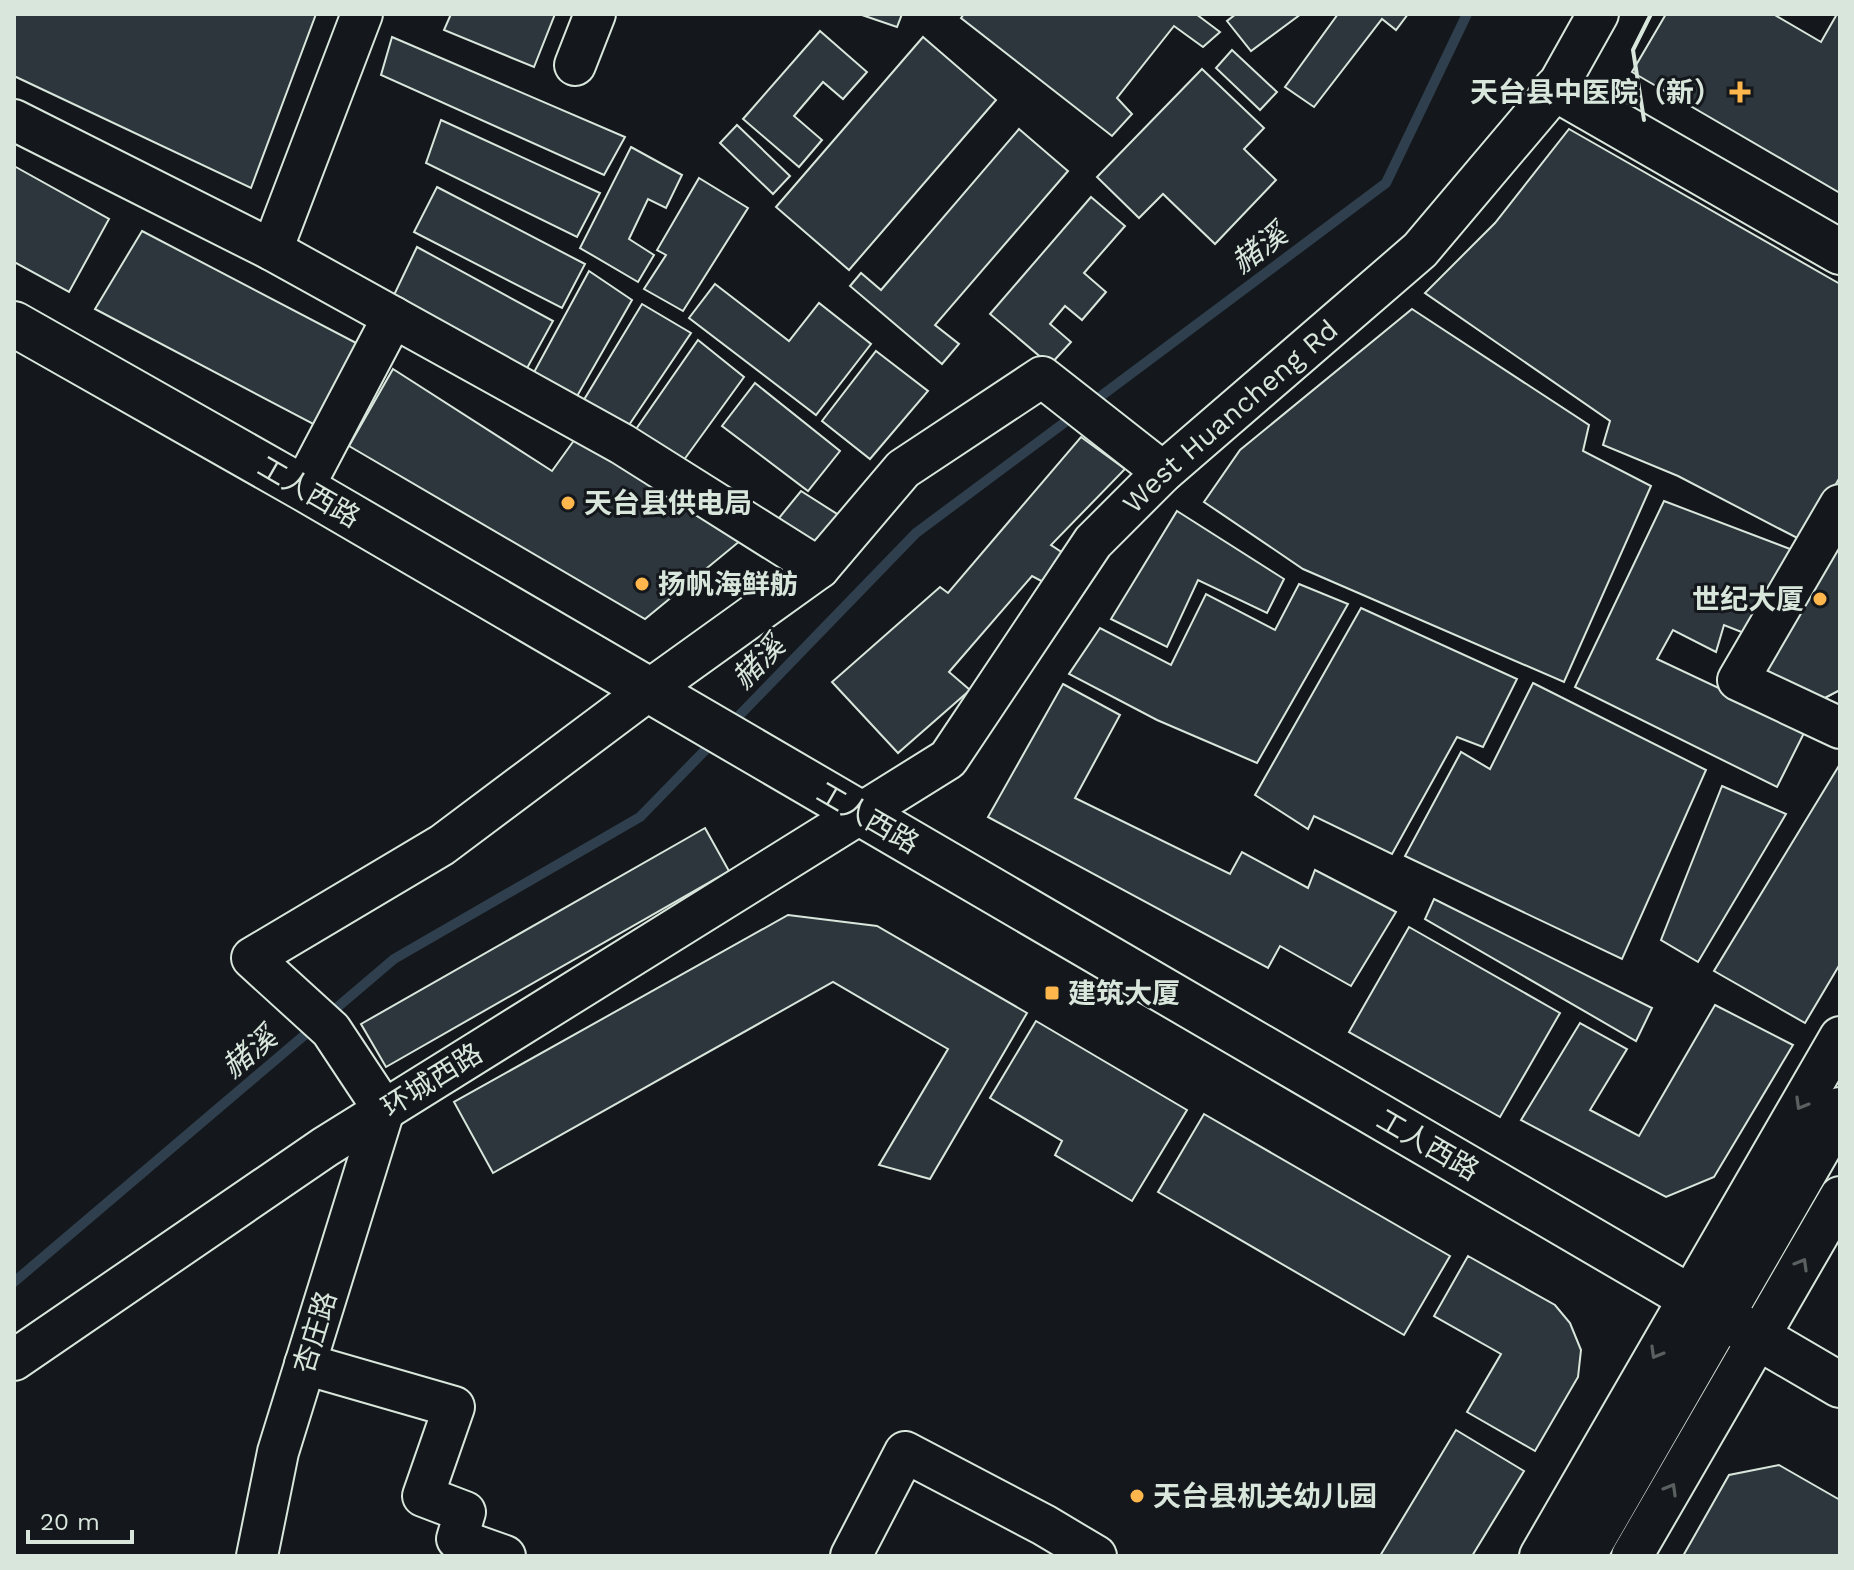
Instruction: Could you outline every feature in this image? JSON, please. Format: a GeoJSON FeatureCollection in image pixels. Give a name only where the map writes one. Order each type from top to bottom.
{"type":"FeatureCollection","features":[{"type":"Feature","properties":{"kind":"main road"},"geometry":{"type":"LineString","coordinates":[[1556,89],[1840,252]]}},
{"type":"Feature","properties":{"kind":"main road","name":"工人西路"},"geometry":{"type":"LineString","coordinates":[[14,324],[303,488],[1840,1385]]}},
{"type":"Feature","properties":{"kind":"main road"},"geometry":{"type":"LineString","coordinates":[[1583,1556],[1704,1307],[1840,1110]]}},
{"type":"Feature","properties":{"kind":"street"},"geometry":{"type":"LineString","coordinates":[[272,250],[362,14]]}},
{"type":"Feature","properties":{"kind":"street"},"geometry":{"type":"LineString","coordinates":[[575,65],[595,14]]}},
{"type":"Feature","properties":{"kind":"street","name":"West Huancheng Rd"},"geometry":{"type":"LineString","coordinates":[[859,812],[948,759],[1093,542],[1163,472],[1420,250],[1556,89],[1598,14]]}},
{"type":"Feature","properties":{"kind":"street"},"geometry":{"type":"LineString","coordinates":[[14,120],[272,250],[622,444],[819,568]]}},
{"type":"Feature","properties":{"kind":"street"},"geometry":{"type":"LineString","coordinates":[[303,488],[393,317]]}},
{"type":"Feature","properties":{"kind":"street"},"geometry":{"type":"LineString","coordinates":[[384,1110],[331,1030],[252,958],[442,845],[819,568],[903,469],[1042,377],[1163,472]]}},
{"type":"Feature","properties":{"kind":"street"},"geometry":{"type":"LineString","coordinates":[[1840,505],[1738,680],[1840,728]]}},
{"type":"Feature","properties":{"kind":"street","name":"环城西路"},"geometry":{"type":"LineString","coordinates":[[14,1360],[312,1155],[859,812]]}},
{"type":"Feature","properties":{"kind":"street"},"geometry":{"type":"LineString","coordinates":[[1540,1556],[1704,1307],[1840,1037]]}},
{"type":"Feature","properties":{"kind":"street","name":"杏庄路"},"geometry":{"type":"LineString","coordinates":[[257,1556],[278,1452],[384,1110]]}},
{"type":"Feature","properties":{"kind":"street"},"geometry":{"type":"LineString","coordinates":[[1632,1556],[1840,1197]]}},
{"type":"Feature","properties":{"kind":"street"},"geometry":{"type":"LineString","coordinates":[[305,1364],[454,1407],[423,1496],[465,1512],[457,1539],[505,1556]]}},
{"type":"Feature","properties":{"kind":"street"},"geometry":{"type":"LineString","coordinates":[[851,1556],[905,1452],[1096,1556]]}},
{"type":"Feature","properties":{"kind":"building"},"geometry":{"type":"Polygon","coordinates":[[[14,14],[316,14],[251,188],[14,76],[14,14]]]}},
{"type":"Feature","properties":{"kind":"building"},"geometry":{"type":"Polygon","coordinates":[[[451,14],[555,14],[534,67],[444,30],[451,14]]]}},
{"type":"Feature","properties":{"kind":"building"},"geometry":{"type":"Polygon","coordinates":[[[859,14],[902,14],[897,27],[859,14]]]}},
{"type":"Feature","properties":{"kind":"building"},"geometry":{"type":"Polygon","coordinates":[[[964,14],[1196,14],[1220,32],[1203,47],[1174,26],[1117,98],[1132,114],[1112,136],[961,18],[964,14]]]}},
{"type":"Feature","properties":{"kind":"building"},"geometry":{"type":"Polygon","coordinates":[[[1236,14],[1301,14],[1251,51],[1227,21],[1236,14]]]}},
{"type":"Feature","properties":{"kind":"building"},"geometry":{"type":"Polygon","coordinates":[[[1338,14],[1408,14],[1396,30],[1382,19],[1314,107],[1285,87],[1338,14]]]}},
{"type":"Feature","properties":{"kind":"building","name":"天台县中医院（新）"},"geometry":{"type":"Polygon","coordinates":[[[1666,14],[1773,14],[1821,42],[1837,14],[1840,14],[1840,193],[1632,72],[1666,14]]]}},
{"type":"Feature","properties":{"kind":"building"},"geometry":{"type":"Polygon","coordinates":[[[820,31],[867,72],[843,99],[823,82],[794,116],[822,140],[799,167],[743,119],[820,31]]]}},
{"type":"Feature","properties":{"kind":"building"},"geometry":{"type":"Polygon","coordinates":[[[392,37],[625,137],[604,175],[381,75],[392,37]]]}},
{"type":"Feature","properties":{"kind":"building"},"geometry":{"type":"Polygon","coordinates":[[[923,37],[996,100],[849,270],[776,207],[923,37]]]}},
{"type":"Feature","properties":{"kind":"building"},"geometry":{"type":"Polygon","coordinates":[[[1232,50],[1277,92],[1260,110],[1216,68],[1232,50]]]}},
{"type":"Feature","properties":{"kind":"building"},"geometry":{"type":"Polygon","coordinates":[[[1202,69],[1264,128],[1244,149],[1276,180],[1215,244],[1163,194],[1139,218],[1097,177],[1202,69]]]}},
{"type":"Feature","properties":{"kind":"building"},"geometry":{"type":"Polygon","coordinates":[[[441,120],[600,193],[577,237],[426,163],[441,120]]]}},
{"type":"Feature","properties":{"kind":"building"},"geometry":{"type":"Polygon","coordinates":[[[737,125],[790,176],[773,194],[720,143],[737,125]]]}},
{"type":"Feature","properties":{"kind":"building"},"geometry":{"type":"Polygon","coordinates":[[[1019,129],[1068,171],[935,325],[959,344],[942,364],[850,286],[861,273],[881,290],[1019,129]]]}},
{"type":"Feature","properties":{"kind":"building"},"geometry":{"type":"Polygon","coordinates":[[[1569,129],[1840,284],[1840,477],[1803,541],[1678,476],[1603,445],[1610,421],[1425,293],[1495,223],[1569,129]]]}},
{"type":"Feature","properties":{"kind":"building"},"geometry":{"type":"Polygon","coordinates":[[[631,147],[682,175],[666,208],[648,199],[629,239],[654,255],[638,282],[580,248],[631,147]]]}},
{"type":"Feature","properties":{"kind":"building"},"geometry":{"type":"Polygon","coordinates":[[[14,166],[109,219],[69,292],[14,262],[14,166]]]}},
{"type":"Feature","properties":{"kind":"building"},"geometry":{"type":"Polygon","coordinates":[[[699,178],[748,208],[683,311],[644,289],[666,255],[657,250],[699,178]]]}},
{"type":"Feature","properties":{"kind":"building"},"geometry":{"type":"Polygon","coordinates":[[[437,187],[585,264],[562,308],[414,232],[437,187]]]}},
{"type":"Feature","properties":{"kind":"building"},"geometry":{"type":"Polygon","coordinates":[[[1091,197],[1125,226],[1084,273],[1106,292],[1082,320],[1065,306],[1050,324],[1071,342],[1050,365],[990,314],[1091,197]]]}},
{"type":"Feature","properties":{"kind":"building"},"geometry":{"type":"Polygon","coordinates":[[[142,231],[360,345],[317,426],[95,309],[142,231]]]}},
{"type":"Feature","properties":{"kind":"building"},"geometry":{"type":"Polygon","coordinates":[[[417,247],[553,321],[526,370],[393,297],[417,247]]]}},
{"type":"Feature","properties":{"kind":"building"},"geometry":{"type":"Polygon","coordinates":[[[589,271],[632,300],[576,398],[533,374],[589,271]]]}},
{"type":"Feature","properties":{"kind":"building"},"geometry":{"type":"Polygon","coordinates":[[[715,284],[789,341],[819,303],[871,344],[816,415],[689,318],[715,284]]]}},
{"type":"Feature","properties":{"kind":"building"},"geometry":{"type":"Polygon","coordinates":[[[642,304],[691,333],[627,428],[582,403],[642,304]]]}},
{"type":"Feature","properties":{"kind":"building"},"geometry":{"type":"Polygon","coordinates":[[[1412,309],[1589,425],[1583,451],[1651,486],[1564,682],[1303,569],[1204,502],[1240,450],[1412,309]]]}},
{"type":"Feature","properties":{"kind":"building"},"geometry":{"type":"Polygon","coordinates":[[[698,340],[744,377],[681,464],[634,432],[698,340]]]}},
{"type":"Feature","properties":{"kind":"building"},"geometry":{"type":"Polygon","coordinates":[[[876,351],[928,391],[870,459],[822,421],[876,351]]]}},
{"type":"Feature","properties":{"kind":"building","name":"天台县供电局"},"geometry":{"type":"Polygon","coordinates":[[[393,369],[552,471],[575,439],[746,536],[645,619],[349,446],[393,369]]]}},
{"type":"Feature","properties":{"kind":"building"},"geometry":{"type":"Polygon","coordinates":[[[755,383],[840,451],[808,491],[722,426],[755,383]]]}},
{"type":"Feature","properties":{"kind":"building"},"geometry":{"type":"Polygon","coordinates":[[[1081,437],[1125,469],[1051,545],[1066,555],[1047,584],[1032,576],[949,672],[970,690],[898,753],[832,682],[940,587],[948,593],[1081,437]]]}},
{"type":"Feature","properties":{"kind":"building"},"geometry":{"type":"Polygon","coordinates":[[[801,491],[845,519],[821,550],[779,518],[801,491]]]}},
{"type":"Feature","properties":{"kind":"building"},"geometry":{"type":"Polygon","coordinates":[[[1664,501],[1798,552],[1754,637],[1724,625],[1716,652],[1673,630],[1657,659],[1806,729],[1777,787],[1575,687],[1664,501]]]}},
{"type":"Feature","properties":{"kind":"building"},"geometry":{"type":"Polygon","coordinates":[[[1177,511],[1284,579],[1267,613],[1198,580],[1167,647],[1111,619],[1177,511]]]}},
{"type":"Feature","properties":{"kind":"building","name":"世纪大厦"},"geometry":{"type":"Polygon","coordinates":[[[1840,530],[1840,690],[1817,702],[1759,668],[1840,530]]]}},
{"type":"Feature","properties":{"kind":"building","name":"世纪大厦"},"geometry":{"type":"Polygon","coordinates":[[[1840,530],[1840,690],[1817,702],[1759,668],[1840,530]]]}},
{"type":"Feature","properties":{"kind":"building"},"geometry":{"type":"Polygon","coordinates":[[[1299,584],[1348,604],[1257,763],[1157,720],[1069,674],[1100,628],[1171,665],[1206,594],[1275,630],[1299,584]]]}},
{"type":"Feature","properties":{"kind":"building"},"geometry":{"type":"Polygon","coordinates":[[[1361,608],[1517,679],[1483,747],[1457,737],[1392,854],[1314,816],[1308,829],[1255,795],[1361,608]]]}},
{"type":"Feature","properties":{"kind":"building"},"geometry":{"type":"Polygon","coordinates":[[[1533,683],[1706,770],[1622,959],[1405,856],[1461,752],[1490,769],[1533,683]]]}},
{"type":"Feature","properties":{"kind":"building"},"geometry":{"type":"Polygon","coordinates":[[[1063,684],[1120,715],[1075,798],[1230,874],[1242,852],[1308,888],[1315,870],[1396,912],[1351,986],[1280,946],[1268,968],[988,817],[1063,684]]]}},
{"type":"Feature","properties":{"kind":"building"},"geometry":{"type":"Polygon","coordinates":[[[1840,764],[1840,964],[1805,1023],[1714,971],[1840,764]]]}},
{"type":"Feature","properties":{"kind":"building"},"geometry":{"type":"Polygon","coordinates":[[[1722,786],[1786,814],[1698,962],[1661,940],[1722,786]]]}},
{"type":"Feature","properties":{"kind":"building"},"geometry":{"type":"Polygon","coordinates":[[[705,828],[729,871],[386,1067],[361,1024],[705,828]]]}},
{"type":"Feature","properties":{"kind":"building"},"geometry":{"type":"Polygon","coordinates":[[[1434,899],[1652,1008],[1636,1041],[1425,919],[1434,899]]]}},
{"type":"Feature","properties":{"kind":"building"},"geometry":{"type":"Polygon","coordinates":[[[788,915],[877,926],[1027,1013],[930,1179],[879,1165],[948,1049],[833,982],[493,1173],[454,1102],[788,915]]]}},
{"type":"Feature","properties":{"kind":"building"},"geometry":{"type":"Polygon","coordinates":[[[1409,927],[1560,1013],[1500,1117],[1349,1032],[1409,927]]]}},
{"type":"Feature","properties":{"kind":"building"},"geometry":{"type":"Polygon","coordinates":[[[1715,1005],[1793,1045],[1714,1177],[1666,1197],[1521,1120],[1580,1023],[1627,1049],[1590,1110],[1639,1136],[1715,1005]]]}},
{"type":"Feature","properties":{"kind":"building"},"geometry":{"type":"Polygon","coordinates":[[[1036,1021],[1187,1110],[1132,1201],[1055,1155],[1062,1141],[990,1098],[1036,1021]]]}},
{"type":"Feature","properties":{"kind":"building"},"geometry":{"type":"Polygon","coordinates":[[[1204,1114],[1450,1256],[1404,1335],[1158,1192],[1204,1114]]]}},
{"type":"Feature","properties":{"kind":"building"},"geometry":{"type":"Polygon","coordinates":[[[1468,1256],[1555,1305],[1570,1323],[1581,1350],[1578,1377],[1535,1451],[1467,1412],[1501,1354],[1434,1316],[1468,1256]]]}},
{"type":"Feature","properties":{"kind":"building"},"geometry":{"type":"Polygon","coordinates":[[[1456,1430],[1524,1471],[1472,1556],[1380,1556],[1456,1430]]]}},
{"type":"Feature","properties":{"kind":"building"},"geometry":{"type":"Polygon","coordinates":[[[1779,1465],[1840,1500],[1840,1556],[1683,1556],[1729,1475],[1779,1465]]]}},
{"type":"Feature","properties":{"kind":"waterway","name":"赭溪"},"geometry":{"type":"LineString","coordinates":[[1089,405],[1386,183],[1467,14]]}},
{"type":"Feature","properties":{"kind":"waterway","name":"赭溪"},"geometry":{"type":"LineString","coordinates":[[729,726],[916,533],[1076,414]]}},
{"type":"Feature","properties":{"kind":"waterway","name":"赭溪"},"geometry":{"type":"LineString","coordinates":[[327,1016],[394,959],[640,817],[715,740]]}},
{"type":"Feature","properties":{"kind":"waterway","name":"赭溪"},"geometry":{"type":"LineString","coordinates":[[14,1282],[314,1027]]}},
{"type":"Feature","properties":{"kind":"wall"},"geometry":{"type":"LineString","coordinates":[[1644,120],[1633,50],[1651,14]]}},
{"type":"Feature","properties":{"kind":"place","name":"天台县中医院（新）"},"geometry":{"type":"Point","coordinates":[1740,92]}},
{"type":"Feature","properties":{"kind":"place","name":"天台县供电局"},"geometry":{"type":"Point","coordinates":[568,503]}},
{"type":"Feature","properties":{"kind":"place","name":"扬帆海鲜舫"},"geometry":{"type":"Point","coordinates":[642,584]}},
{"type":"Feature","properties":{"kind":"place","name":"世纪大厦"},"geometry":{"type":"Point","coordinates":[1820,599]}},
{"type":"Feature","properties":{"kind":"place","name":"建筑大厦"},"geometry":{"type":"Point","coordinates":[1052,993]}},
{"type":"Feature","properties":{"kind":"place","name":"天台县机关幼儿园"},"geometry":{"type":"Point","coordinates":[1137,1496]}}]}
